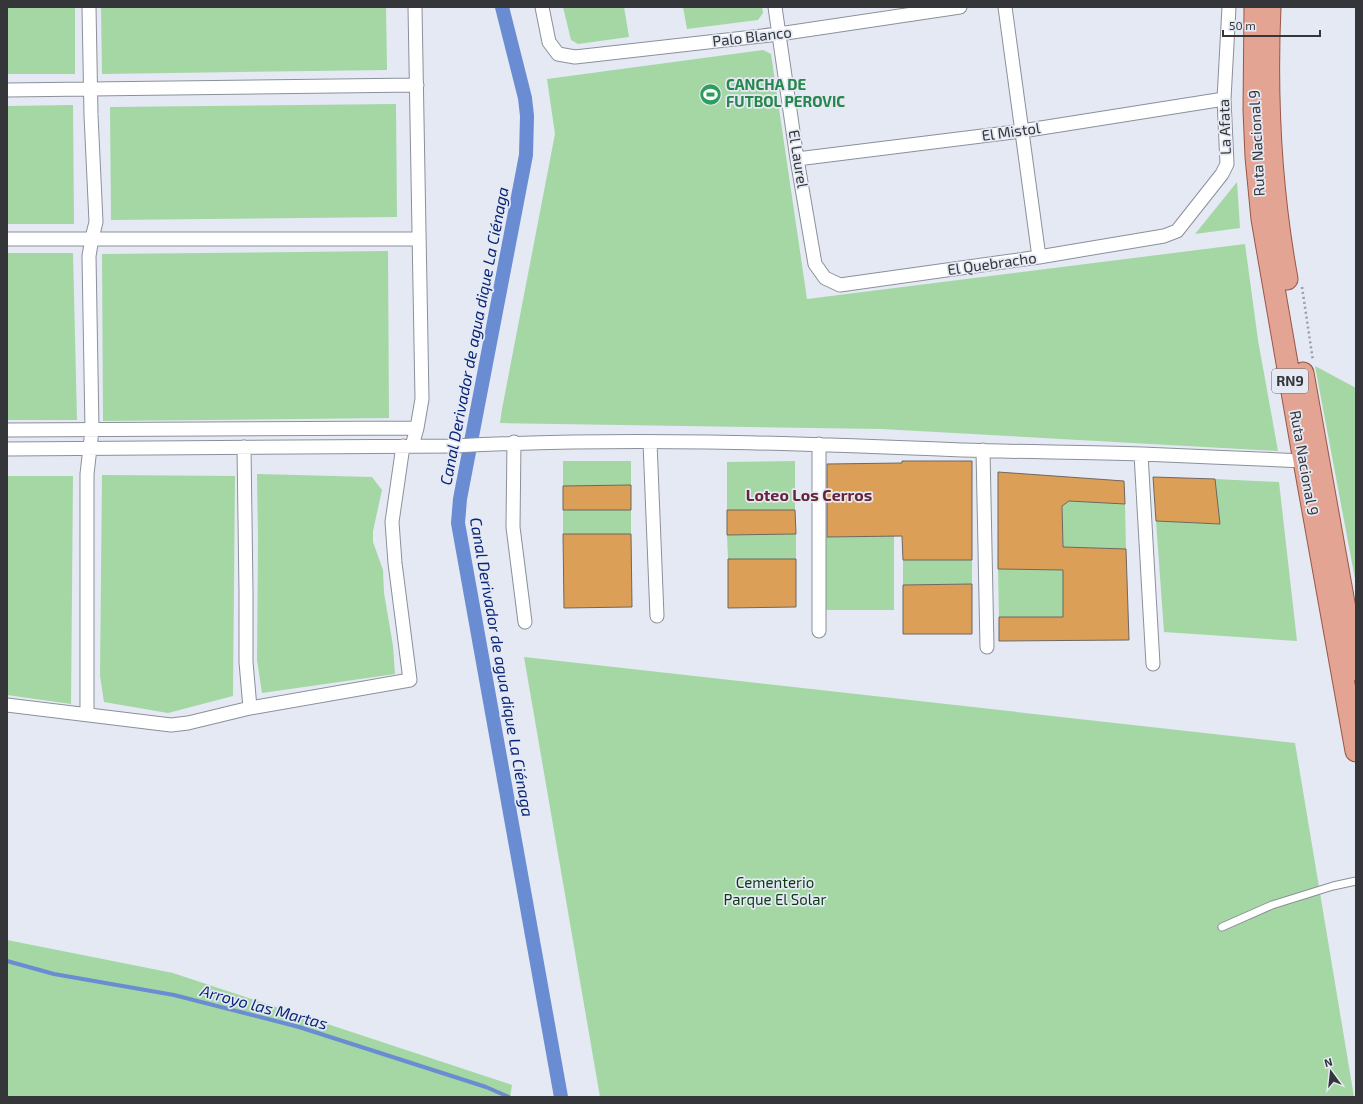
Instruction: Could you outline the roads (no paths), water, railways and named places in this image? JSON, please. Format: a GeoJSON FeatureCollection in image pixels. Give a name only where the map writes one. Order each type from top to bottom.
{"type":"FeatureCollection","features":[{"type":"Feature","properties":{"kind":"main road","name":"Ruta Nacional 9"},"geometry":{"type":"LineString","coordinates":[[1255,7],[1254,110],[1256,157],[1262,219],[1356,751]]}},
{"type":"Feature","properties":{"kind":"main road","name":"Ruta Nacional 9"},"geometry":{"type":"LineString","coordinates":[[1270,7],[1269,105],[1274,178],[1284,266],[1356,670]]}},
{"type":"Feature","properties":{"kind":"street"},"geometry":{"type":"LineString","coordinates":[[87,714],[87,474],[92,430],[89,256],[96,222],[89,7]]}},
{"type":"Feature","properties":{"kind":"street"},"geometry":{"type":"LineString","coordinates":[[7,705],[171,725],[188,723],[250,708],[410,680],[395,563],[392,522],[407,446],[416,428],[422,399],[415,7]]}},
{"type":"Feature","properties":{"kind":"street","name":"Palo Blanco"},"geometry":{"type":"LineString","coordinates":[[542,7],[549,42],[558,54],[575,57],[778,34],[960,7]]}},
{"type":"Feature","properties":{"kind":"street","name":"El Laurel"},"geometry":{"type":"LineString","coordinates":[[775,7],[797,159],[815,264]]}},
{"type":"Feature","properties":{"kind":"street"},"geometry":{"type":"LineString","coordinates":[[1005,7],[1039,257]]}},
{"type":"Feature","properties":{"kind":"street","name":"La Afata"},"geometry":{"type":"LineString","coordinates":[[1177,231],[1222,174],[1227,164],[1224,99],[1229,7]]}},
{"type":"Feature","properties":{"kind":"street"},"geometry":{"type":"LineString","coordinates":[[7,90],[417,85]]}},
{"type":"Feature","properties":{"kind":"street","name":"El Mistol"},"geometry":{"type":"LineString","coordinates":[[797,159],[1022,131],[1224,99]]}},
{"type":"Feature","properties":{"kind":"street","name":"El Quebracho"},"geometry":{"type":"LineString","coordinates":[[815,264],[825,278],[840,285],[1039,257],[1164,236],[1177,231]]}},
{"type":"Feature","properties":{"kind":"street"},"geometry":{"type":"LineString","coordinates":[[7,239],[419,239]]}},
{"type":"Feature","properties":{"kind":"street"},"geometry":{"type":"LineString","coordinates":[[7,430],[416,428]]}},
{"type":"Feature","properties":{"kind":"street"},"geometry":{"type":"LineString","coordinates":[[7,449],[454,446],[514,442],[650,442],[819,444],[1141,454],[1304,461]]}},
{"type":"Feature","properties":{"kind":"street"},"geometry":{"type":"LineString","coordinates":[[514,442],[513,527],[525,622]]}},
{"type":"Feature","properties":{"kind":"street"},"geometry":{"type":"LineString","coordinates":[[650,442],[657,616]]}},
{"type":"Feature","properties":{"kind":"street"},"geometry":{"type":"LineString","coordinates":[[819,444],[820,631]]}},
{"type":"Feature","properties":{"kind":"street"},"geometry":{"type":"LineString","coordinates":[[244,447],[246,662],[250,708]]}},
{"type":"Feature","properties":{"kind":"street"},"geometry":{"type":"LineString","coordinates":[[983,450],[987,647]]}},
{"type":"Feature","properties":{"kind":"street"},"geometry":{"type":"LineString","coordinates":[[1141,454],[1154,664]]}},
{"type":"Feature","properties":{"kind":"lane"},"geometry":{"type":"LineString","coordinates":[[1222,926],[1272,905],[1333,886],[1356,882]]}},
{"type":"Feature","properties":{"kind":"waterway","name":"Canal Derivador de agua dique La Ciénaga"},"geometry":{"type":"LineString","coordinates":[[502,7],[525,98],[527,116],[526,155],[460,499],[458,523],[561,1097]]}},
{"type":"Feature","properties":{"kind":"waterway","name":"Arroyo las Martas"},"geometry":{"type":"LineString","coordinates":[[7,961],[54,974],[174,995],[299,1027],[486,1087],[509,1097]]}},
{"type":"Feature","properties":{"kind":"place","name":"CANCHA DE FUTBOL PEROVIC"},"geometry":{"type":"Point","coordinates":[710,94]}},
{"type":"Feature","properties":{"kind":"district","name":"Loteo Los Cerros"},"geometry":{"type":"Point","coordinates":[809,495]}},
{"type":"Feature","properties":{"kind":"park label","name":"Cementerio Parque El Solar"},"geometry":{"type":"Point","coordinates":[775,892]}}]}
